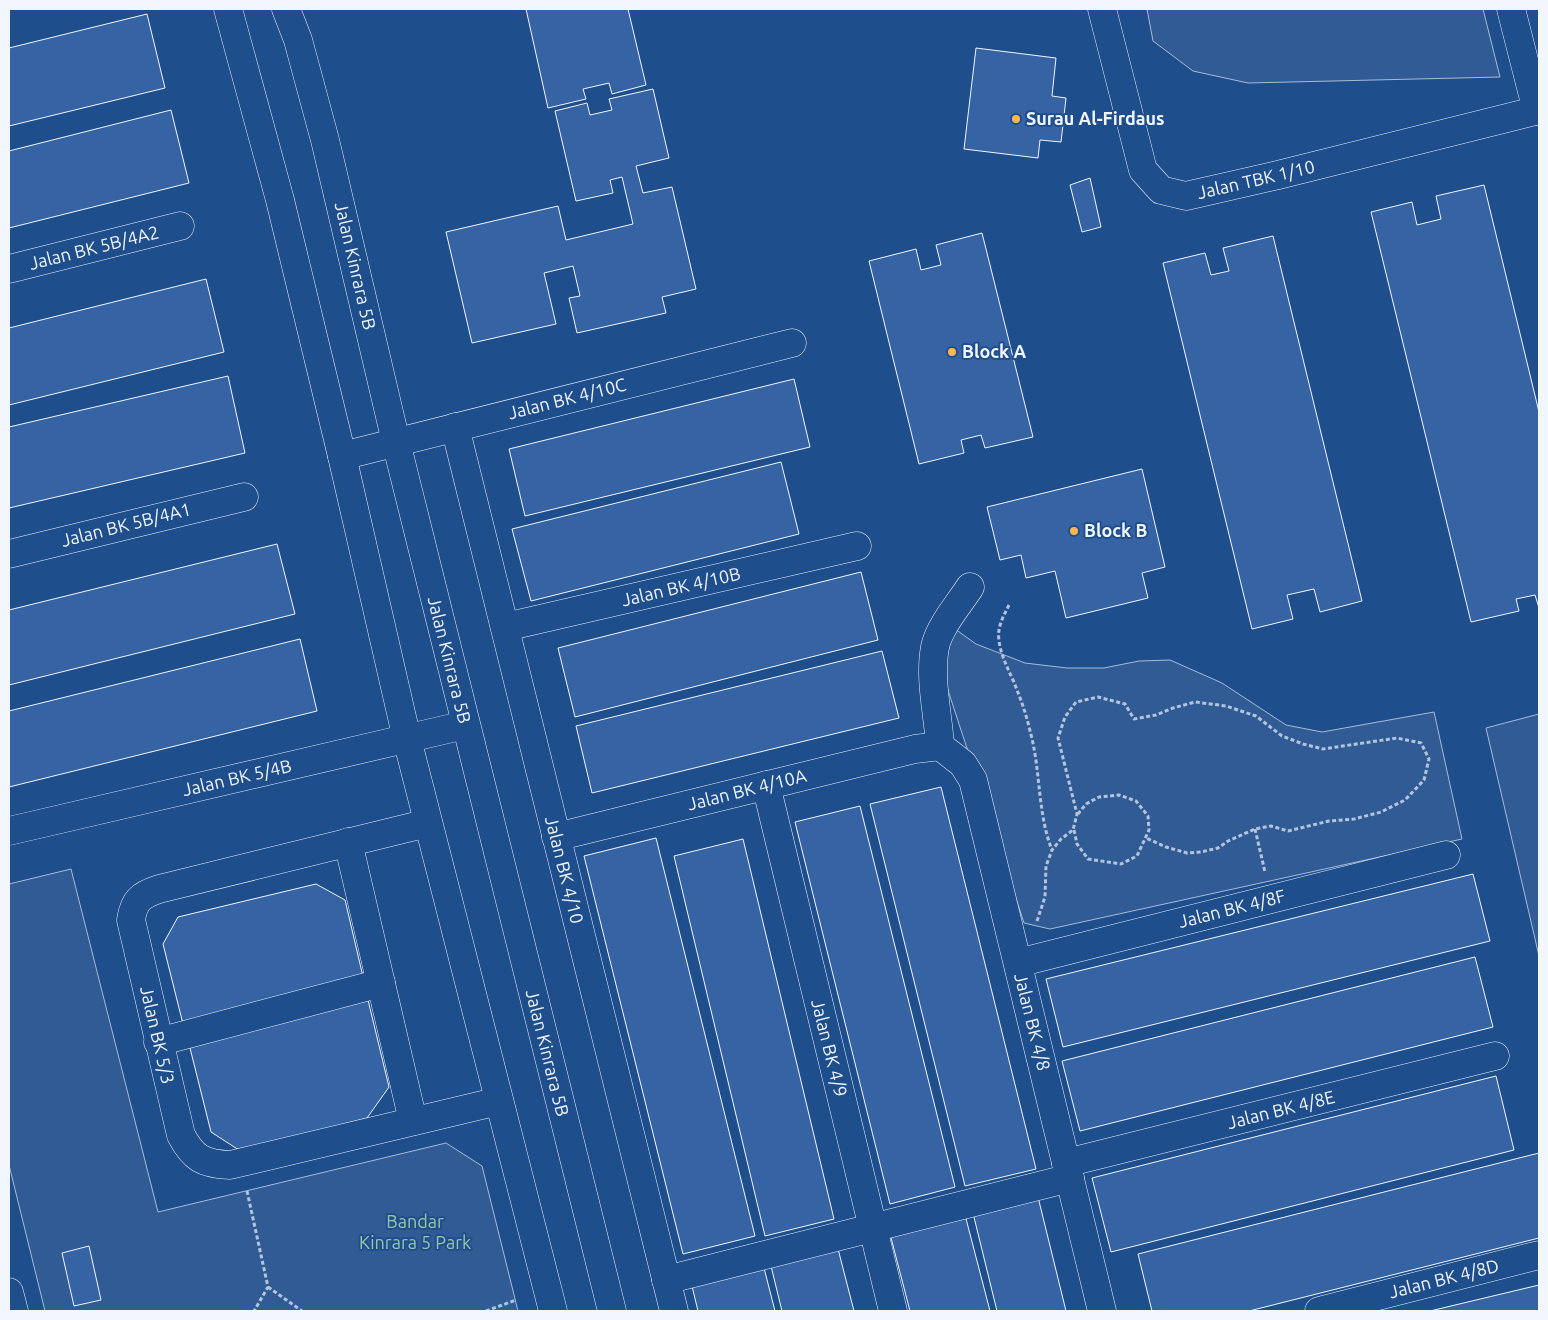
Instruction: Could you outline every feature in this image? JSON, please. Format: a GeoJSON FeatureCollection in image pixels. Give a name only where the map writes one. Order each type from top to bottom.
{"type":"FeatureCollection","features":[{"type":"Feature","properties":{"kind":"street"},"geometry":{"type":"LineString","coordinates":[[228,9],[271,162],[342,456],[407,739],[552,1311]]}},
{"type":"Feature","properties":{"kind":"street","name":"Jalan Kinrara 5B"},"geometry":{"type":"LineString","coordinates":[[286,9],[298,40],[325,140],[465,725],[612,1311]]}},
{"type":"Feature","properties":{"kind":"street","name":"Jalan TBK 1/10"},"geometry":{"type":"LineString","coordinates":[[1102,9],[1143,170],[1162,190],[1186,196],[1538,111]]}},
{"type":"Feature","properties":{"kind":"street"},"geometry":{"type":"LineString","coordinates":[[1512,9],[1538,111]]}},
{"type":"Feature","properties":{"kind":"street","name":"Jalan BK 5B/4A2"},"geometry":{"type":"LineString","coordinates":[[9,269],[180,226]]}},
{"type":"Feature","properties":{"kind":"street","name":"Jalan BK 4/10C"},"geometry":{"type":"LineString","coordinates":[[342,456],[792,343]]}},
{"type":"Feature","properties":{"kind":"street","name":"Jalan BK 4/10"},"geometry":{"type":"LineString","coordinates":[[455,428],[674,1311]]}},
{"type":"Feature","properties":{"kind":"street","name":"Jalan BK 5B/4A1"},"geometry":{"type":"LineString","coordinates":[[9,554],[244,497]]}},
{"type":"Feature","properties":{"kind":"street","name":"Jalan BK 4/10B"},"geometry":{"type":"LineString","coordinates":[[505,627],[857,546]]}},
{"type":"Feature","properties":{"kind":"street"},"geometry":{"type":"LineString","coordinates":[[940,746],[933,687],[936,646],[944,626],[970,587]]}},
{"type":"Feature","properties":{"kind":"street","name":"Jalan BK 5/4B"},"geometry":{"type":"LineString","coordinates":[[9,831],[465,725]]}},
{"type":"Feature","properties":{"kind":"street","name":"Jalan BK 4/10A"},"geometry":{"type":"LineString","coordinates":[[556,837],[915,749],[940,746]]}},
{"type":"Feature","properties":{"kind":"street","name":"Jalan BK 4/8"},"geometry":{"type":"LineString","coordinates":[[940,746],[963,764],[973,780],[1102,1311]]}},
{"type":"Feature","properties":{"kind":"street","name":"Jalan BK 4/9"},"geometry":{"type":"LineString","coordinates":[[766,786],[893,1311]]}},
{"type":"Feature","properties":{"kind":"street","name":"Jalan BK 5/3"},"geometry":{"type":"LineString","coordinates":[[428,823],[160,889],[148,893],[139,899],[133,908],[131,920],[180,1135],[188,1149],[201,1160],[215,1165],[230,1165],[499,1101]]}},
{"type":"Feature","properties":{"kind":"street"},"geometry":{"type":"LineString","coordinates":[[348,842],[413,1121]]}},
{"type":"Feature","properties":{"kind":"street","name":"Jalan BK 4/8F"},"geometry":{"type":"LineString","coordinates":[[1017,960],[1446,855]]}},
{"type":"Feature","properties":{"kind":"street"},"geometry":{"type":"LineString","coordinates":[[158,1042],[381,983]]}},
{"type":"Feature","properties":{"kind":"street","name":"Jalan BK 4/8E"},"geometry":{"type":"LineString","coordinates":[[666,1280],[873,1228],[1068,1170],[1495,1056]]}},
{"type":"Feature","properties":{"kind":"street","name":"Jalan BK 4/8D"},"geometry":{"type":"LineString","coordinates":[[1319,1311],[1539,1255]]}},
{"type":"Feature","properties":{"kind":"street"},"geometry":{"type":"LineString","coordinates":[[9,1292],[14,1311]]}},
{"type":"Feature","properties":{"kind":"path"},"geometry":{"type":"LineString","coordinates":[[1009,605],[999,624],[999,640],[1004,660],[1024,708],[1036,751],[1042,820],[1052,850]]}},
{"type":"Feature","properties":{"kind":"path"},"geometry":{"type":"LineString","coordinates":[[1077,814],[1086,804],[1099,797],[1119,795],[1136,802],[1148,816],[1149,830],[1137,856],[1121,864],[1088,859],[1077,844],[1074,830],[1077,814],[1058,738],[1065,717],[1076,702],[1098,697],[1125,704],[1134,719],[1156,715],[1195,702],[1226,706],[1256,716],[1282,736],[1303,744],[1324,749],[1398,738],[1421,743],[1429,759],[1424,780],[1406,800],[1381,812],[1354,819],[1329,821],[1288,831],[1272,826],[1255,829],[1228,841],[1218,848],[1187,854],[1146,838]]}},
{"type":"Feature","properties":{"kind":"path"},"geometry":{"type":"LineString","coordinates":[[1255,829],[1266,877]]}},
{"type":"Feature","properties":{"kind":"path"},"geometry":{"type":"LineString","coordinates":[[1017,960],[1028,947],[1045,897],[1046,866],[1052,850],[1061,839],[1074,830]]}},
{"type":"Feature","properties":{"kind":"path"},"geometry":{"type":"LineString","coordinates":[[247,1191],[268,1286],[302,1311]]}},
{"type":"Feature","properties":{"kind":"path"},"geometry":{"type":"LineString","coordinates":[[254,1311],[268,1286]]}},
{"type":"Feature","properties":{"kind":"path"},"geometry":{"type":"LineString","coordinates":[[486,1311],[516,1300]]}},
{"type":"Feature","properties":{"kind":"shaded area"},"geometry":{"type":"Polygon","coordinates":[[[1147,9],[1483,9],[1500,77],[1248,83],[1193,71],[1153,41],[1147,9]]]}},
{"type":"Feature","properties":{"kind":"shaded area"},"geometry":{"type":"Polygon","coordinates":[[[948,624],[976,644],[1025,663],[1067,668],[1104,668],[1139,661],[1170,660],[1222,683],[1286,725],[1322,732],[1434,712],[1462,839],[1050,929],[1024,923],[928,629],[948,624]]]}},
{"type":"Feature","properties":{"kind":"shaded area"},"geometry":{"type":"Polygon","coordinates":[[[1539,714],[1539,956],[1486,728],[1539,714]]]}},
{"type":"Feature","properties":{"kind":"shaded area","name":"Bandar Kinrara 5 Park"},"geometry":{"type":"Polygon","coordinates":[[[71,869],[158,1212],[446,1143],[482,1166],[518,1311],[45,1311],[9,1165],[9,884],[71,869]]]}},
{"type":"Feature","properties":{"kind":"building"},"geometry":{"type":"Polygon","coordinates":[[[526,9],[628,9],[646,85],[612,94],[609,83],[583,89],[586,99],[548,108],[526,9]]]}},
{"type":"Feature","properties":{"kind":"building"},"geometry":{"type":"Polygon","coordinates":[[[147,14],[165,88],[9,126],[9,48],[147,14]]]}},
{"type":"Feature","properties":{"kind":"building","name":"Surau Al-Firdaus"},"geometry":{"type":"Polygon","coordinates":[[[976,48],[1056,58],[1052,96],[1066,98],[1061,142],[1040,140],[1038,158],[964,149],[976,48]]]}},
{"type":"Feature","properties":{"kind":"building"},"geometry":{"type":"Polygon","coordinates":[[[653,89],[669,158],[636,166],[643,193],[672,187],[696,289],[662,297],[666,313],[577,333],[569,298],[580,296],[573,266],[544,273],[556,324],[472,343],[446,232],[558,206],[566,240],[633,224],[622,177],[610,180],[613,193],[576,201],[555,111],[587,103],[590,115],[612,110],[609,99],[653,89]]]}},
{"type":"Feature","properties":{"kind":"building"},"geometry":{"type":"Polygon","coordinates":[[[171,110],[189,183],[9,228],[9,151],[171,110]]]}},
{"type":"Feature","properties":{"kind":"building"},"geometry":{"type":"Polygon","coordinates":[[[1090,178],[1101,227],[1082,232],[1070,185],[1090,178]]]}},
{"type":"Feature","properties":{"kind":"building"},"geometry":{"type":"Polygon","coordinates":[[[1484,185],[1539,412],[1539,608],[1535,595],[1516,599],[1519,611],[1471,622],[1371,212],[1412,202],[1417,225],[1441,219],[1436,196],[1484,185]]]}},
{"type":"Feature","properties":{"kind":"building","name":"Block A"},"geometry":{"type":"Polygon","coordinates":[[[982,233],[1033,437],[985,448],[981,435],[961,440],[964,453],[919,464],[869,261],[916,249],[921,270],[941,265],[936,245],[982,233]]]}},
{"type":"Feature","properties":{"kind":"building"},"geometry":{"type":"Polygon","coordinates":[[[1273,236],[1362,601],[1320,612],[1314,589],[1287,595],[1293,619],[1252,629],[1163,263],[1205,253],[1211,275],[1229,271],[1223,248],[1273,236]]]}},
{"type":"Feature","properties":{"kind":"building"},"geometry":{"type":"Polygon","coordinates":[[[206,279],[224,352],[9,405],[9,328],[206,279]]]}},
{"type":"Feature","properties":{"kind":"building"},"geometry":{"type":"Polygon","coordinates":[[[228,376],[245,453],[9,508],[9,427],[228,376]]]}},
{"type":"Feature","properties":{"kind":"building"},"geometry":{"type":"Polygon","coordinates":[[[794,379],[810,447],[525,516],[509,449],[794,379]]]}},
{"type":"Feature","properties":{"kind":"building"},"geometry":{"type":"Polygon","coordinates":[[[781,462],[799,534],[531,601],[512,529],[781,462]]]}},
{"type":"Feature","properties":{"kind":"building","name":"Block B"},"geometry":{"type":"Polygon","coordinates":[[[1142,469],[1165,567],[1142,573],[1148,598],[1066,618],[1055,571],[1026,578],[1021,555],[1000,560],[987,507],[1142,469]]]}},
{"type":"Feature","properties":{"kind":"building"},"geometry":{"type":"Polygon","coordinates":[[[277,544],[295,614],[9,685],[9,610],[277,544]]]}},
{"type":"Feature","properties":{"kind":"building"},"geometry":{"type":"Polygon","coordinates":[[[861,572],[878,640],[575,717],[558,648],[861,572]]]}},
{"type":"Feature","properties":{"kind":"building"},"geometry":{"type":"Polygon","coordinates":[[[300,639],[317,711],[9,787],[9,711],[300,639]]]}},
{"type":"Feature","properties":{"kind":"building"},"geometry":{"type":"Polygon","coordinates":[[[882,651],[899,718],[592,793],[576,726],[882,651]]]}},
{"type":"Feature","properties":{"kind":"building"},"geometry":{"type":"Polygon","coordinates":[[[941,787],[1036,1169],[965,1186],[870,804],[941,787]]]}},
{"type":"Feature","properties":{"kind":"building"},"geometry":{"type":"Polygon","coordinates":[[[860,806],[955,1187],[890,1204],[795,822],[860,806]]]}},
{"type":"Feature","properties":{"kind":"building"},"geometry":{"type":"Polygon","coordinates":[[[656,838],[755,1236],[683,1254],[584,856],[656,838]]]}},
{"type":"Feature","properties":{"kind":"building"},"geometry":{"type":"Polygon","coordinates":[[[743,839],[834,1219],[765,1236],[674,856],[743,839]]]}},
{"type":"Feature","properties":{"kind":"building"},"geometry":{"type":"Polygon","coordinates":[[[1473,874],[1490,941],[1063,1047],[1046,979],[1473,874]]]}},
{"type":"Feature","properties":{"kind":"building"},"geometry":{"type":"Polygon","coordinates":[[[316,884],[345,900],[364,981],[183,1024],[163,944],[178,917],[316,884]]]}},
{"type":"Feature","properties":{"kind":"building"},"geometry":{"type":"Polygon","coordinates":[[[1475,957],[1493,1027],[1080,1131],[1062,1061],[1475,957]]]}},
{"type":"Feature","properties":{"kind":"building"},"geometry":{"type":"Polygon","coordinates":[[[368,1000],[389,1087],[367,1118],[242,1152],[211,1132],[189,1044],[368,1000]]]}},
{"type":"Feature","properties":{"kind":"building"},"geometry":{"type":"Polygon","coordinates":[[[1496,1076],[1514,1150],[1111,1252],[1092,1178],[1496,1076]]]}},
{"type":"Feature","properties":{"kind":"building"},"geometry":{"type":"Polygon","coordinates":[[[1539,1153],[1539,1238],[1249,1311],[1152,1311],[1138,1254],[1539,1153]]]}},
{"type":"Feature","properties":{"kind":"building"},"geometry":{"type":"Polygon","coordinates":[[[1037,1193],[1066,1311],[997,1311],[972,1209],[1037,1193]]]}},
{"type":"Feature","properties":{"kind":"building"},"geometry":{"type":"Polygon","coordinates":[[[964,1211],[990,1311],[910,1311],[889,1230],[964,1211]]]}},
{"type":"Feature","properties":{"kind":"building"},"geometry":{"type":"Polygon","coordinates":[[[837,1245],[854,1311],[782,1311],[770,1262],[837,1245]]]}},
{"type":"Feature","properties":{"kind":"building"},"geometry":{"type":"Polygon","coordinates":[[[89,1246],[101,1300],[74,1306],[62,1253],[89,1246]]]}},
{"type":"Feature","properties":{"kind":"building"},"geometry":{"type":"Polygon","coordinates":[[[763,1264],[775,1311],[698,1311],[691,1282],[763,1264]]]}},
{"type":"Feature","properties":{"kind":"building"},"geometry":{"type":"Polygon","coordinates":[[[1539,1285],[1539,1311],[1430,1311],[1539,1285]]]}},
{"type":"Feature","properties":{"kind":"place","name":"Surau Al-Firdaus"},"geometry":{"type":"Point","coordinates":[1016,119]}},
{"type":"Feature","properties":{"kind":"place","name":"Block A"},"geometry":{"type":"Point","coordinates":[952,352]}},
{"type":"Feature","properties":{"kind":"place","name":"Block B"},"geometry":{"type":"Point","coordinates":[1074,531]}}]}
